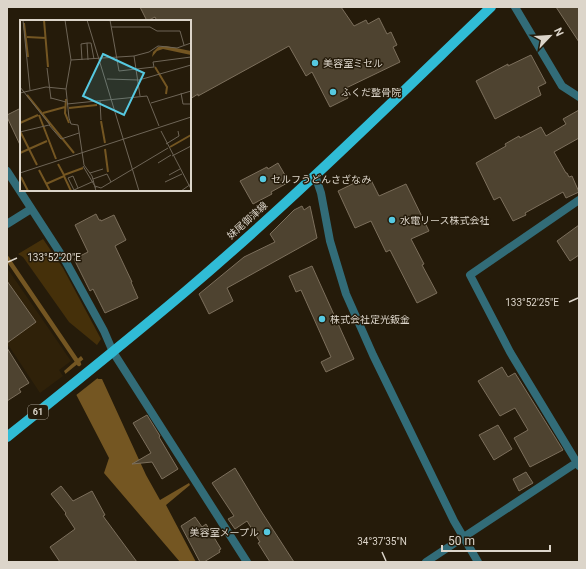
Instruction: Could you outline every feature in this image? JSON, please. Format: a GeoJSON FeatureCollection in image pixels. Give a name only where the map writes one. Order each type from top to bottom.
{"type":"FeatureCollection","features":[{"type":"Feature","properties":{"kind":"main road","name":"妹尾御津線"},"geometry":{"type":"LineString","coordinates":[[7,437],[113,352],[187,290],[315,175],[491,7]]}},
{"type":"Feature","properties":{"kind":"street"},"geometry":{"type":"LineString","coordinates":[[515,7],[562,86],[579,97]]}},
{"type":"Feature","properties":{"kind":"street"},"geometry":{"type":"LineString","coordinates":[[7,171],[66,262],[104,331],[113,352],[247,562]]}},
{"type":"Feature","properties":{"kind":"street"},"geometry":{"type":"LineString","coordinates":[[315,175],[321,193],[330,241],[346,294],[373,355],[454,521],[478,562]]}},
{"type":"Feature","properties":{"kind":"street"},"geometry":{"type":"LineString","coordinates":[[426,562],[578,463],[510,352],[470,275],[579,200]]}},
{"type":"Feature","properties":{"kind":"street"},"geometry":{"type":"LineString","coordinates":[[7,224],[31,209]]}},
{"type":"Feature","properties":{"kind":"shaded area"},"geometry":{"type":"Polygon","coordinates":[[[43,239],[63,268],[101,339],[97,345],[69,322],[23,257],[18,254],[43,239]]]}},
{"type":"Feature","properties":{"kind":"shaded area"},"geometry":{"type":"Polygon","coordinates":[[[7,268],[71,361],[59,370],[63,376],[40,393],[9,346],[7,347],[7,268]]]}},
{"type":"Feature","properties":{"kind":"shaded area"},"geometry":{"type":"Polygon","coordinates":[[[81,356],[98,379],[102,379],[146,475],[160,500],[189,483],[190,485],[166,505],[196,562],[180,562],[104,473],[109,458],[64,371],[81,356]]]}},
{"type":"Feature","properties":{"kind":"pier"},"geometry":{"type":"Polygon","coordinates":[[[85,358],[99,377],[75,396],[64,375],[85,358]]]}},
{"type":"Feature","properties":{"kind":"building"},"geometry":{"type":"Polygon","coordinates":[[[140,7],[341,7],[354,26],[366,20],[368,24],[379,18],[387,34],[391,32],[397,45],[393,47],[400,62],[344,89],[348,98],[330,107],[312,72],[306,76],[289,46],[198,96],[198,94],[191,98],[191,20],[156,20],[155,17],[146,20],[140,7]]]}},
{"type":"Feature","properties":{"kind":"building"},"geometry":{"type":"Polygon","coordinates":[[[556,7],[579,7],[579,42],[556,7]]]}},
{"type":"Feature","properties":{"kind":"building"},"geometry":{"type":"Polygon","coordinates":[[[531,55],[546,83],[538,87],[541,95],[495,119],[476,81],[508,64],[508,66],[531,55]]]}},
{"type":"Feature","properties":{"kind":"building"},"geometry":{"type":"Polygon","coordinates":[[[20,108],[20,145],[7,117],[7,115],[20,108]]]}},
{"type":"Feature","properties":{"kind":"building"},"geometry":{"type":"Polygon","coordinates":[[[579,110],[579,138],[554,152],[569,177],[572,176],[579,192],[566,198],[563,192],[525,213],[526,215],[513,221],[500,197],[494,200],[476,163],[506,146],[505,144],[519,136],[520,138],[541,127],[546,136],[566,124],[563,119],[579,110]]]}},
{"type":"Feature","properties":{"kind":"building"},"geometry":{"type":"Polygon","coordinates":[[[278,163],[289,182],[271,192],[272,194],[253,204],[240,181],[278,163]]]}},
{"type":"Feature","properties":{"kind":"building"},"geometry":{"type":"Polygon","coordinates":[[[369,176],[379,196],[406,184],[429,231],[411,239],[424,264],[422,265],[437,293],[417,303],[390,250],[386,252],[371,221],[355,228],[338,191],[369,176]]]}},
{"type":"Feature","properties":{"kind":"building"},"geometry":{"type":"Polygon","coordinates":[[[302,206],[304,210],[310,206],[317,238],[227,288],[233,301],[209,314],[199,294],[244,257],[275,242],[270,234],[294,210],[302,206]]]}},
{"type":"Feature","properties":{"kind":"building"},"geometry":{"type":"Polygon","coordinates":[[[96,214],[101,221],[114,215],[126,240],[115,246],[138,298],[105,313],[93,289],[90,291],[74,259],[88,252],[75,225],[96,214]]]}},
{"type":"Feature","properties":{"kind":"building"},"geometry":{"type":"Polygon","coordinates":[[[579,225],[579,255],[570,261],[557,241],[579,225]]]}},
{"type":"Feature","properties":{"kind":"building"},"geometry":{"type":"Polygon","coordinates":[[[312,266],[354,359],[326,372],[321,362],[331,357],[301,290],[296,292],[289,276],[312,266]]]}},
{"type":"Feature","properties":{"kind":"building"},"geometry":{"type":"Polygon","coordinates":[[[7,281],[36,322],[7,343],[7,281]]]}},
{"type":"Feature","properties":{"kind":"building"},"geometry":{"type":"Polygon","coordinates":[[[7,348],[29,383],[19,389],[21,392],[7,401],[7,348]]]}},
{"type":"Feature","properties":{"kind":"building"},"geometry":{"type":"Polygon","coordinates":[[[502,367],[508,377],[515,373],[563,450],[530,467],[514,438],[528,430],[515,408],[500,416],[478,381],[502,367]]]}},
{"type":"Feature","properties":{"kind":"building"},"geometry":{"type":"Polygon","coordinates":[[[147,415],[178,469],[162,479],[152,462],[132,464],[151,453],[133,423],[147,415]]]}},
{"type":"Feature","properties":{"kind":"building"},"geometry":{"type":"Polygon","coordinates":[[[498,425],[512,449],[494,460],[479,435],[498,425]]]}},
{"type":"Feature","properties":{"kind":"building"},"geometry":{"type":"Polygon","coordinates":[[[235,468],[294,562],[270,562],[247,521],[235,529],[228,519],[234,516],[212,483],[235,468]]]}},
{"type":"Feature","properties":{"kind":"building"},"geometry":{"type":"Polygon","coordinates":[[[526,472],[533,483],[519,491],[513,479],[526,472]]]}},
{"type":"Feature","properties":{"kind":"building"},"geometry":{"type":"Polygon","coordinates":[[[61,486],[73,501],[92,491],[105,515],[103,516],[137,562],[60,562],[50,547],[75,529],[65,514],[66,513],[51,494],[61,486]]]}},
{"type":"Feature","properties":{"kind":"building"},"geometry":{"type":"Polygon","coordinates":[[[195,517],[202,527],[206,524],[221,549],[219,550],[220,552],[204,562],[200,562],[181,526],[195,517]]]}},
{"type":"Feature","properties":{"kind":"waterway"},"geometry":{"type":"LineString","coordinates":[[7,258],[79,364]]}},
{"type":"Feature","properties":{"kind":"place","name":"美容室ミセル"},"geometry":{"type":"Point","coordinates":[315,63]}},
{"type":"Feature","properties":{"kind":"place","name":"ふくだ整骨院"},"geometry":{"type":"Point","coordinates":[333,92]}},
{"type":"Feature","properties":{"kind":"place","name":"セルフうどんさざなみ"},"geometry":{"type":"Point","coordinates":[263,179]}},
{"type":"Feature","properties":{"kind":"place","name":"水電リース株式会社"},"geometry":{"type":"Point","coordinates":[392,220]}},
{"type":"Feature","properties":{"kind":"place","name":"株式会社定光鈑金"},"geometry":{"type":"Point","coordinates":[322,319]}},
{"type":"Feature","properties":{"kind":"place","name":"美容室メープル"},"geometry":{"type":"Point","coordinates":[267,532]}}]}
